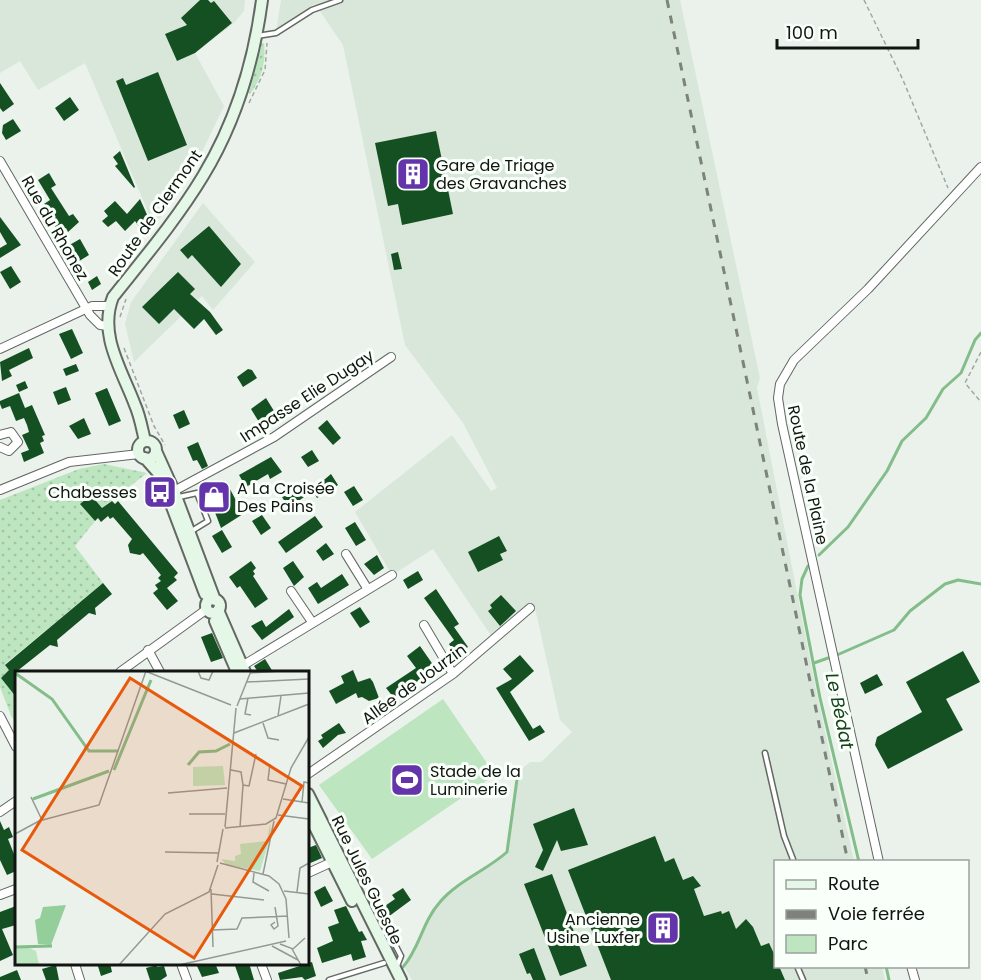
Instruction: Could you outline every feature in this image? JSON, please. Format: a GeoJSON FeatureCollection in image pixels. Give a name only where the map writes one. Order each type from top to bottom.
{"type":"FeatureCollection","features":[{"type":"Feature","properties":{"kind":"main road","name":"Route de Clermont"},"geometry":{"type":"LineString","coordinates":[[145,441],[137,407],[110,344],[108,326],[110,306],[113,297],[203,176],[236,107],[256,36],[262,0]]}},
{"type":"Feature","properties":{"kind":"main road"},"geometry":{"type":"LineString","coordinates":[[212,606],[176,494],[153,444],[145,441],[139,446],[142,456],[160,475],[212,606],[241,670]]}},
{"type":"Feature","properties":{"kind":"main road"},"geometry":{"type":"LineString","coordinates":[[142,456],[150,458],[156,451]]}},
{"type":"Feature","properties":{"kind":"main road","name":"Rue Jules Guesde"},"geometry":{"type":"LineString","coordinates":[[309,796],[376,932],[394,975]]}},
{"type":"Feature","properties":{"kind":"main road","name":"Rue Jules Guesde"},"geometry":{"type":"LineString","coordinates":[[309,815],[384,963],[401,980]]}},
{"type":"Feature","properties":{"kind":"street","name":"Rue du Rhonez"},"geometry":{"type":"LineString","coordinates":[[0,161],[86,309]]}},
{"type":"Feature","properties":{"kind":"street","name":"Route de la Plaine"},"geometry":{"type":"LineString","coordinates":[[879,860],[778,398],[780,384],[794,360],[868,289],[953,194],[981,167]]}},
{"type":"Feature","properties":{"kind":"street"},"geometry":{"type":"LineString","coordinates":[[975,174],[981,181]]}},
{"type":"Feature","properties":{"kind":"street"},"geometry":{"type":"LineString","coordinates":[[0,350],[86,309],[110,306]]}},
{"type":"Feature","properties":{"kind":"street"},"geometry":{"type":"LineString","coordinates":[[86,309],[95,322],[108,326]]}},
{"type":"Feature","properties":{"kind":"street","name":"Impasse Elie Dugay"},"geometry":{"type":"LineString","coordinates":[[176,494],[274,437],[391,357]]}},
{"type":"Feature","properties":{"kind":"street"},"geometry":{"type":"LineString","coordinates":[[0,435],[11,432],[18,442],[9,451],[0,447]]}},
{"type":"Feature","properties":{"kind":"street"},"geometry":{"type":"LineString","coordinates":[[0,490],[69,462],[142,456]]}},
{"type":"Feature","properties":{"kind":"street"},"geometry":{"type":"LineString","coordinates":[[346,554],[367,588]]}},
{"type":"Feature","properties":{"kind":"street"},"geometry":{"type":"LineString","coordinates":[[241,670],[312,622],[392,575]]}},
{"type":"Feature","properties":{"kind":"street"},"geometry":{"type":"LineString","coordinates":[[291,591],[312,622]]}},
{"type":"Feature","properties":{"kind":"street"},"geometry":{"type":"LineString","coordinates":[[121,671],[212,606]]}},
{"type":"Feature","properties":{"kind":"street","name":"Allée de Jourzin"},"geometry":{"type":"LineString","coordinates":[[309,773],[453,674],[530,608]]}},
{"type":"Feature","properties":{"kind":"street"},"geometry":{"type":"LineString","coordinates":[[424,625],[453,674]]}},
{"type":"Feature","properties":{"kind":"street"},"geometry":{"type":"LineString","coordinates":[[148,650],[159,671]]}},
{"type":"Feature","properties":{"kind":"street"},"geometry":{"type":"LineString","coordinates":[[0,716],[15,745]]}},
{"type":"Feature","properties":{"kind":"street"},"geometry":{"type":"LineString","coordinates":[[0,812],[15,802]]}},
{"type":"Feature","properties":{"kind":"street"},"geometry":{"type":"LineString","coordinates":[[309,873],[332,862]]}},
{"type":"Feature","properties":{"kind":"street"},"geometry":{"type":"LineString","coordinates":[[0,896],[15,889]]}},
{"type":"Feature","properties":{"kind":"street"},"geometry":{"type":"LineString","coordinates":[[76,965],[80,980]]}},
{"type":"Feature","properties":{"kind":"street"},"geometry":{"type":"LineString","coordinates":[[182,965],[187,980]]}},
{"type":"Feature","properties":{"kind":"street"},"geometry":{"type":"LineString","coordinates":[[262,965],[267,980]]}},
{"type":"Feature","properties":{"kind":"lane"},"geometry":{"type":"LineString","coordinates":[[256,36],[276,33],[312,10],[340,0]]}},
{"type":"Feature","properties":{"kind":"lane"},"geometry":{"type":"LineString","coordinates":[[176,494],[197,493],[208,521],[189,533]]}},
{"type":"Feature","properties":{"kind":"lane"},"geometry":{"type":"LineString","coordinates":[[765,753],[784,836],[794,860]]}},
{"type":"Feature","properties":{"kind":"lane"},"geometry":{"type":"LineString","coordinates":[[329,980],[384,963]]}},
{"type":"Feature","properties":{"kind":"path"},"geometry":{"type":"LineString","coordinates":[[864,0],[903,80],[942,179],[953,194]]}},
{"type":"Feature","properties":{"kind":"path"},"geometry":{"type":"LineString","coordinates":[[981,352],[965,382],[981,402]]}},
{"type":"Feature","properties":{"kind":"path"},"geometry":{"type":"LineString","coordinates":[[147,404],[154,426],[165,444]]}},
{"type":"Feature","properties":{"kind":"shaded area"},"geometry":{"type":"Polygon","coordinates":[[[0,0],[245,0],[244,11],[234,23],[195,53],[224,106],[194,169],[154,226],[85,63],[38,90],[20,61],[0,73],[0,0]]]}},
{"type":"Feature","properties":{"kind":"shaded area"},"geometry":{"type":"Polygon","coordinates":[[[281,0],[680,0],[760,378],[757,388],[818,700],[854,860],[774,860],[774,968],[882,968],[885,980],[412,980],[404,966],[414,954],[425,923],[440,902],[507,851],[518,772],[530,762],[541,762],[572,732],[560,720],[535,608],[530,602],[530,608],[494,640],[433,549],[392,575],[355,512],[452,435],[491,491],[497,488],[463,423],[405,345],[343,45],[315,4],[276,32],[281,0]]]}},
{"type":"Feature","properties":{"kind":"shaded area"},"geometry":{"type":"Polygon","coordinates":[[[203,203],[255,262],[213,310],[202,296],[134,362],[125,324],[131,302],[203,203]]]}},
{"type":"Feature","properties":{"kind":"green space"},"geometry":{"type":"Polygon","coordinates":[[[261,43],[264,43],[264,64],[258,82],[250,94],[248,91],[261,43]]]}},
{"type":"Feature","properties":{"kind":"green space"},"geometry":{"type":"Polygon","coordinates":[[[104,464],[147,473],[102,508],[91,495],[81,504],[95,521],[75,546],[103,583],[5,664],[9,670],[1,678],[15,696],[15,721],[0,687],[0,500],[79,469],[104,464]]]}},
{"type":"Feature","properties":{"kind":"green space","name":"Stade de la Luminerie"},"geometry":{"type":"Polygon","coordinates":[[[443,699],[495,775],[372,859],[319,785],[443,699]]]}},
{"type":"Feature","properties":{"kind":"building"},"geometry":{"type":"Polygon","coordinates":[[[200,0],[208,0],[211,3],[214,1],[232,23],[195,53],[177,61],[165,34],[187,25],[181,18],[200,0]]]}},
{"type":"Feature","properties":{"kind":"building"},"geometry":{"type":"Polygon","coordinates":[[[158,72],[187,145],[148,161],[116,81],[123,78],[126,85],[158,72]]]}},
{"type":"Feature","properties":{"kind":"building"},"geometry":{"type":"Polygon","coordinates":[[[0,83],[14,104],[3,112],[0,108],[0,83]]]}},
{"type":"Feature","properties":{"kind":"building"},"geometry":{"type":"Polygon","coordinates":[[[70,97],[79,110],[64,121],[55,108],[70,97]]]}},
{"type":"Feature","properties":{"kind":"building"},"geometry":{"type":"Polygon","coordinates":[[[13,119],[21,131],[6,140],[2,133],[3,125],[13,119]]]}},
{"type":"Feature","properties":{"kind":"building","name":"Gare de Triage des Gravanches"},"geometry":{"type":"Polygon","coordinates":[[[436,131],[453,214],[402,225],[398,204],[388,206],[375,143],[436,131]]]}},
{"type":"Feature","properties":{"kind":"building"},"geometry":{"type":"Polygon","coordinates":[[[120,151],[134,188],[115,166],[118,164],[113,157],[120,151]]]}},
{"type":"Feature","properties":{"kind":"building"},"geometry":{"type":"Polygon","coordinates":[[[49,173],[56,185],[51,188],[69,216],[73,214],[79,222],[68,232],[66,228],[58,232],[44,204],[50,200],[38,180],[49,173]]]}},
{"type":"Feature","properties":{"kind":"building"},"geometry":{"type":"Polygon","coordinates":[[[140,199],[153,228],[147,237],[135,221],[125,231],[116,221],[108,227],[102,221],[108,216],[104,211],[115,201],[127,214],[140,199]]]}},
{"type":"Feature","properties":{"kind":"building"},"geometry":{"type":"Polygon","coordinates":[[[0,217],[21,245],[0,258],[0,248],[7,244],[0,232],[0,217]]]}},
{"type":"Feature","properties":{"kind":"building"},"geometry":{"type":"Polygon","coordinates":[[[209,226],[241,264],[221,287],[192,255],[188,259],[180,250],[209,226]]]}},
{"type":"Feature","properties":{"kind":"building"},"geometry":{"type":"Polygon","coordinates":[[[80,239],[89,255],[76,263],[66,247],[80,239]]]}},
{"type":"Feature","properties":{"kind":"building"},"geometry":{"type":"Polygon","coordinates":[[[398,252],[402,269],[394,270],[391,254],[398,252]]]}},
{"type":"Feature","properties":{"kind":"building"},"geometry":{"type":"Polygon","coordinates":[[[11,266],[21,282],[10,289],[0,272],[11,266]]]}},
{"type":"Feature","properties":{"kind":"building"},"geometry":{"type":"Polygon","coordinates":[[[178,272],[195,289],[190,294],[210,312],[223,330],[216,335],[204,319],[194,329],[174,309],[159,324],[142,307],[178,272]]]}},
{"type":"Feature","properties":{"kind":"building"},"geometry":{"type":"Polygon","coordinates":[[[97,276],[101,284],[92,290],[88,282],[97,276]]]}},
{"type":"Feature","properties":{"kind":"building"},"geometry":{"type":"Polygon","coordinates":[[[72,329],[83,353],[71,359],[59,334],[72,329]]]}},
{"type":"Feature","properties":{"kind":"building"},"geometry":{"type":"Polygon","coordinates":[[[29,348],[33,358],[9,370],[12,376],[2,381],[0,362],[29,348]]]}},
{"type":"Feature","properties":{"kind":"building"},"geometry":{"type":"Polygon","coordinates":[[[76,364],[79,371],[66,376],[63,369],[76,364]]]}},
{"type":"Feature","properties":{"kind":"building"},"geometry":{"type":"Polygon","coordinates":[[[248,369],[252,370],[257,378],[243,387],[237,377],[248,369]]]}},
{"type":"Feature","properties":{"kind":"building"},"geometry":{"type":"Polygon","coordinates":[[[25,381],[28,388],[19,392],[16,385],[25,381]]]}},
{"type":"Feature","properties":{"kind":"building"},"geometry":{"type":"Polygon","coordinates":[[[66,387],[71,400],[58,405],[53,392],[66,387]]]}},
{"type":"Feature","properties":{"kind":"building"},"geometry":{"type":"Polygon","coordinates":[[[107,388],[121,421],[109,426],[95,393],[107,388]]]}},
{"type":"Feature","properties":{"kind":"building"},"geometry":{"type":"Polygon","coordinates":[[[19,393],[25,408],[32,405],[45,435],[42,436],[44,441],[40,443],[44,453],[24,462],[21,453],[29,450],[22,435],[29,432],[27,425],[24,418],[16,421],[10,406],[2,409],[0,404],[0,401],[19,393]]]}},
{"type":"Feature","properties":{"kind":"building"},"geometry":{"type":"Polygon","coordinates":[[[266,398],[274,411],[259,422],[251,409],[266,398]]]}},
{"type":"Feature","properties":{"kind":"building"},"geometry":{"type":"Polygon","coordinates":[[[184,410],[190,424],[179,429],[173,415],[184,410]]]}},
{"type":"Feature","properties":{"kind":"building"},"geometry":{"type":"Polygon","coordinates":[[[84,418],[91,434],[78,439],[69,426],[84,418]]]}},
{"type":"Feature","properties":{"kind":"building"},"geometry":{"type":"Polygon","coordinates":[[[327,420],[341,438],[333,445],[318,428],[327,420]]]}},
{"type":"Feature","properties":{"kind":"building"},"geometry":{"type":"Polygon","coordinates":[[[198,442],[208,466],[202,469],[197,460],[193,461],[187,447],[198,442]]]}},
{"type":"Feature","properties":{"kind":"building"},"geometry":{"type":"Polygon","coordinates":[[[312,450],[319,461],[308,467],[301,457],[312,450]]]}},
{"type":"Feature","properties":{"kind":"building"},"geometry":{"type":"Polygon","coordinates":[[[271,457],[282,472],[270,479],[268,474],[246,487],[239,475],[271,457]]]}},
{"type":"Feature","properties":{"kind":"building"},"geometry":{"type":"Polygon","coordinates":[[[331,474],[338,485],[317,498],[312,490],[331,474]]]}},
{"type":"Feature","properties":{"kind":"building"},"geometry":{"type":"Polygon","coordinates":[[[218,484],[221,493],[230,489],[243,514],[221,528],[206,489],[218,484]]]}},
{"type":"Feature","properties":{"kind":"building"},"geometry":{"type":"Polygon","coordinates":[[[354,486],[363,500],[353,506],[344,492],[354,486]]]}},
{"type":"Feature","properties":{"kind":"building"},"geometry":{"type":"Polygon","coordinates":[[[297,487],[304,497],[289,508],[282,497],[297,487]]]}},
{"type":"Feature","properties":{"kind":"building"},"geometry":{"type":"Polygon","coordinates":[[[91,495],[102,508],[112,501],[115,504],[118,501],[178,573],[174,577],[177,580],[167,588],[178,601],[167,610],[153,593],[158,589],[155,585],[161,581],[158,578],[161,575],[143,553],[140,555],[130,553],[128,545],[132,539],[113,517],[110,519],[108,516],[101,522],[98,518],[95,521],[80,504],[91,495]]]}},
{"type":"Feature","properties":{"kind":"building"},"geometry":{"type":"Polygon","coordinates":[[[262,515],[271,528],[261,535],[252,521],[262,515]]]}},
{"type":"Feature","properties":{"kind":"building"},"geometry":{"type":"Polygon","coordinates":[[[315,516],[323,527],[286,553],[278,542],[315,516]]]}},
{"type":"Feature","properties":{"kind":"building"},"geometry":{"type":"Polygon","coordinates":[[[355,522],[366,540],[356,546],[345,528],[355,522]]]}},
{"type":"Feature","properties":{"kind":"building"},"geometry":{"type":"Polygon","coordinates":[[[222,530],[232,547],[222,553],[212,536],[222,530]]]}},
{"type":"Feature","properties":{"kind":"building"},"geometry":{"type":"Polygon","coordinates":[[[499,536],[507,551],[500,554],[503,560],[478,572],[468,552],[499,536]]]}},
{"type":"Feature","properties":{"kind":"building"},"geometry":{"type":"Polygon","coordinates":[[[326,543],[334,554],[323,561],[316,551],[326,543]]]}},
{"type":"Feature","properties":{"kind":"building"},"geometry":{"type":"Polygon","coordinates":[[[377,555],[384,568],[374,575],[364,564],[377,555]]]}},
{"type":"Feature","properties":{"kind":"building"},"geometry":{"type":"Polygon","coordinates":[[[251,561],[256,568],[253,576],[268,599],[255,608],[240,586],[237,588],[229,577],[251,561]]]}},
{"type":"Feature","properties":{"kind":"building"},"geometry":{"type":"Polygon","coordinates":[[[293,561],[304,577],[294,586],[283,568],[293,561]]]}},
{"type":"Feature","properties":{"kind":"building"},"geometry":{"type":"Polygon","coordinates":[[[418,571],[423,580],[408,589],[403,580],[418,571]]]}},
{"type":"Feature","properties":{"kind":"building"},"geometry":{"type":"Polygon","coordinates":[[[342,574],[349,585],[318,604],[308,588],[317,582],[321,588],[342,574]]]}},
{"type":"Feature","properties":{"kind":"building"},"geometry":{"type":"Polygon","coordinates":[[[103,583],[112,594],[95,608],[96,615],[89,613],[57,640],[58,647],[50,645],[15,671],[15,696],[1,678],[9,670],[5,665],[103,583]]]}},
{"type":"Feature","properties":{"kind":"building"},"geometry":{"type":"Polygon","coordinates":[[[436,589],[459,624],[454,627],[468,647],[456,655],[449,644],[454,640],[424,598],[436,589]]]}},
{"type":"Feature","properties":{"kind":"building"},"geometry":{"type":"Polygon","coordinates":[[[501,595],[516,611],[500,626],[488,611],[492,608],[490,605],[501,595]]]}},
{"type":"Feature","properties":{"kind":"building"},"geometry":{"type":"Polygon","coordinates":[[[360,607],[370,622],[360,628],[350,613],[360,607]]]}},
{"type":"Feature","properties":{"kind":"building"},"geometry":{"type":"Polygon","coordinates":[[[289,609],[294,617],[262,640],[251,626],[262,620],[266,627],[289,609]]]}},
{"type":"Feature","properties":{"kind":"building"},"geometry":{"type":"Polygon","coordinates":[[[212,633],[223,658],[211,662],[201,637],[212,633]]]}},
{"type":"Feature","properties":{"kind":"building"},"geometry":{"type":"Polygon","coordinates":[[[420,646],[436,669],[394,698],[386,688],[416,668],[407,656],[420,646]]]}},
{"type":"Feature","properties":{"kind":"building"},"geometry":{"type":"Polygon","coordinates":[[[963,651],[980,682],[946,699],[963,730],[888,769],[875,745],[877,737],[922,712],[906,682],[963,651]]]}},
{"type":"Feature","properties":{"kind":"building"},"geometry":{"type":"Polygon","coordinates":[[[520,655],[534,671],[510,692],[533,729],[540,725],[545,732],[529,741],[496,688],[512,679],[503,669],[520,655]]]}},
{"type":"Feature","properties":{"kind":"building"},"geometry":{"type":"Polygon","coordinates":[[[265,659],[272,671],[257,671],[254,666],[265,659]]]}},
{"type":"Feature","properties":{"kind":"building"},"geometry":{"type":"Polygon","coordinates":[[[353,670],[358,682],[370,678],[379,698],[369,701],[362,697],[358,698],[356,693],[336,704],[329,691],[344,683],[341,676],[353,670]]]}},
{"type":"Feature","properties":{"kind":"building"},"geometry":{"type":"Polygon","coordinates":[[[877,674],[883,685],[865,694],[860,683],[877,674]]]}},
{"type":"Feature","properties":{"kind":"building"},"geometry":{"type":"Polygon","coordinates":[[[339,723],[346,733],[338,735],[323,748],[318,741],[323,738],[321,735],[339,723]]]}},
{"type":"Feature","properties":{"kind":"building"},"geometry":{"type":"Polygon","coordinates":[[[574,808],[588,845],[561,851],[557,840],[543,871],[535,867],[543,850],[533,824],[574,808]]]}},
{"type":"Feature","properties":{"kind":"building"},"geometry":{"type":"Polygon","coordinates":[[[0,821],[4,830],[9,827],[13,837],[8,839],[15,854],[15,871],[7,875],[0,860],[0,821]]]}},
{"type":"Feature","properties":{"kind":"building","name":"Ancienne Usine Luxfer"},"geometry":{"type":"Polygon","coordinates":[[[655,836],[665,862],[674,858],[683,880],[693,876],[701,886],[694,889],[704,916],[729,911],[736,929],[746,919],[753,927],[761,946],[769,943],[774,954],[774,968],[780,968],[785,980],[611,980],[568,870],[655,836]]]}},
{"type":"Feature","properties":{"kind":"building"},"geometry":{"type":"Polygon","coordinates":[[[316,845],[322,858],[309,864],[309,848],[316,845]]]}},
{"type":"Feature","properties":{"kind":"building"},"geometry":{"type":"Polygon","coordinates":[[[552,874],[587,966],[560,976],[524,884],[552,874]]]}},
{"type":"Feature","properties":{"kind":"building"},"geometry":{"type":"Polygon","coordinates":[[[325,886],[333,901],[321,907],[314,892],[325,886]]]}},
{"type":"Feature","properties":{"kind":"building"},"geometry":{"type":"Polygon","coordinates":[[[403,888],[411,900],[388,917],[382,908],[395,899],[392,895],[403,888]]]}},
{"type":"Feature","properties":{"kind":"building"},"geometry":{"type":"Polygon","coordinates":[[[15,906],[15,925],[2,929],[13,955],[0,961],[0,912],[15,906]]]}},
{"type":"Feature","properties":{"kind":"building"},"geometry":{"type":"Polygon","coordinates":[[[346,906],[359,932],[362,931],[367,940],[361,941],[366,957],[353,961],[351,954],[322,963],[317,948],[333,941],[328,927],[339,923],[334,910],[346,906]]]}},
{"type":"Feature","properties":{"kind":"building"},"geometry":{"type":"Polygon","coordinates":[[[534,948],[546,980],[533,980],[530,973],[527,974],[519,954],[534,948]]]}},
{"type":"Feature","properties":{"kind":"building"},"geometry":{"type":"Polygon","coordinates":[[[312,962],[316,976],[305,980],[302,977],[280,980],[278,973],[309,965],[312,962]]]}},
{"type":"Feature","properties":{"kind":"building"},"geometry":{"type":"Polygon","coordinates":[[[56,965],[59,980],[46,980],[42,969],[56,965]]]}},
{"type":"Feature","properties":{"kind":"building"},"geometry":{"type":"Polygon","coordinates":[[[98,965],[110,965],[112,972],[101,976],[98,965]]]}},
{"type":"Feature","properties":{"kind":"building"},"geometry":{"type":"Polygon","coordinates":[[[157,965],[157,967],[164,966],[167,976],[161,980],[150,980],[146,968],[157,965]]]}},
{"type":"Feature","properties":{"kind":"building"},"geometry":{"type":"Polygon","coordinates":[[[216,965],[219,973],[202,977],[197,966],[216,965]]]}},
{"type":"Feature","properties":{"kind":"building"},"geometry":{"type":"Polygon","coordinates":[[[235,965],[250,965],[254,980],[240,980],[235,965]]]}},
{"type":"Feature","properties":{"kind":"building"},"geometry":{"type":"Polygon","coordinates":[[[17,970],[21,980],[0,980],[0,977],[17,970]]]}},
{"type":"Feature","properties":{"kind":"waterway","name":"Le Bédat"},"geometry":{"type":"LineString","coordinates":[[819,555],[848,527],[887,471],[902,441],[926,418],[943,389],[961,373],[975,340],[981,333]]}},
{"type":"Feature","properties":{"kind":"waterway","name":"Le Bédat"},"geometry":{"type":"LineString","coordinates":[[808,566],[802,579],[800,595],[820,698],[859,860]]}},
{"type":"Feature","properties":{"kind":"waterway"},"geometry":{"type":"LineString","coordinates":[[837,655],[894,630],[910,611],[945,584],[958,580],[981,584]]}},
{"type":"Feature","properties":{"kind":"waterway"},"geometry":{"type":"LineString","coordinates":[[814,663],[828,658]]}},
{"type":"Feature","properties":{"kind":"waterway"},"geometry":{"type":"LineString","coordinates":[[403,967],[440,902],[455,888],[507,852],[518,772]]}},
{"type":"Feature","properties":{"kind":"waterway","name":"Le Bédat"},"geometry":{"type":"LineString","coordinates":[[886,968],[889,980]]}},
{"type":"Feature","properties":{"kind":"railway"},"geometry":{"type":"LineString","coordinates":[[667,0],[848,860]]}},
{"type":"Feature","properties":{"kind":"railway"},"geometry":{"type":"LineString","coordinates":[[865,968],[868,980]]}},
{"type":"Feature","properties":{"kind":"place","name":"Gare de Triage des Gravanches"},"geometry":{"type":"Point","coordinates":[413,174]}},
{"type":"Feature","properties":{"kind":"place","name":"Chabesses"},"geometry":{"type":"Point","coordinates":[160,492]}},
{"type":"Feature","properties":{"kind":"place","name":"A La Croisée Des Pains"},"geometry":{"type":"Point","coordinates":[214,497]}},
{"type":"Feature","properties":{"kind":"place","name":"Stade de la Luminerie"},"geometry":{"type":"Point","coordinates":[407,780]}},
{"type":"Feature","properties":{"kind":"place","name":"Ancienne Usine Luxfer"},"geometry":{"type":"Point","coordinates":[663,928]}}]}
